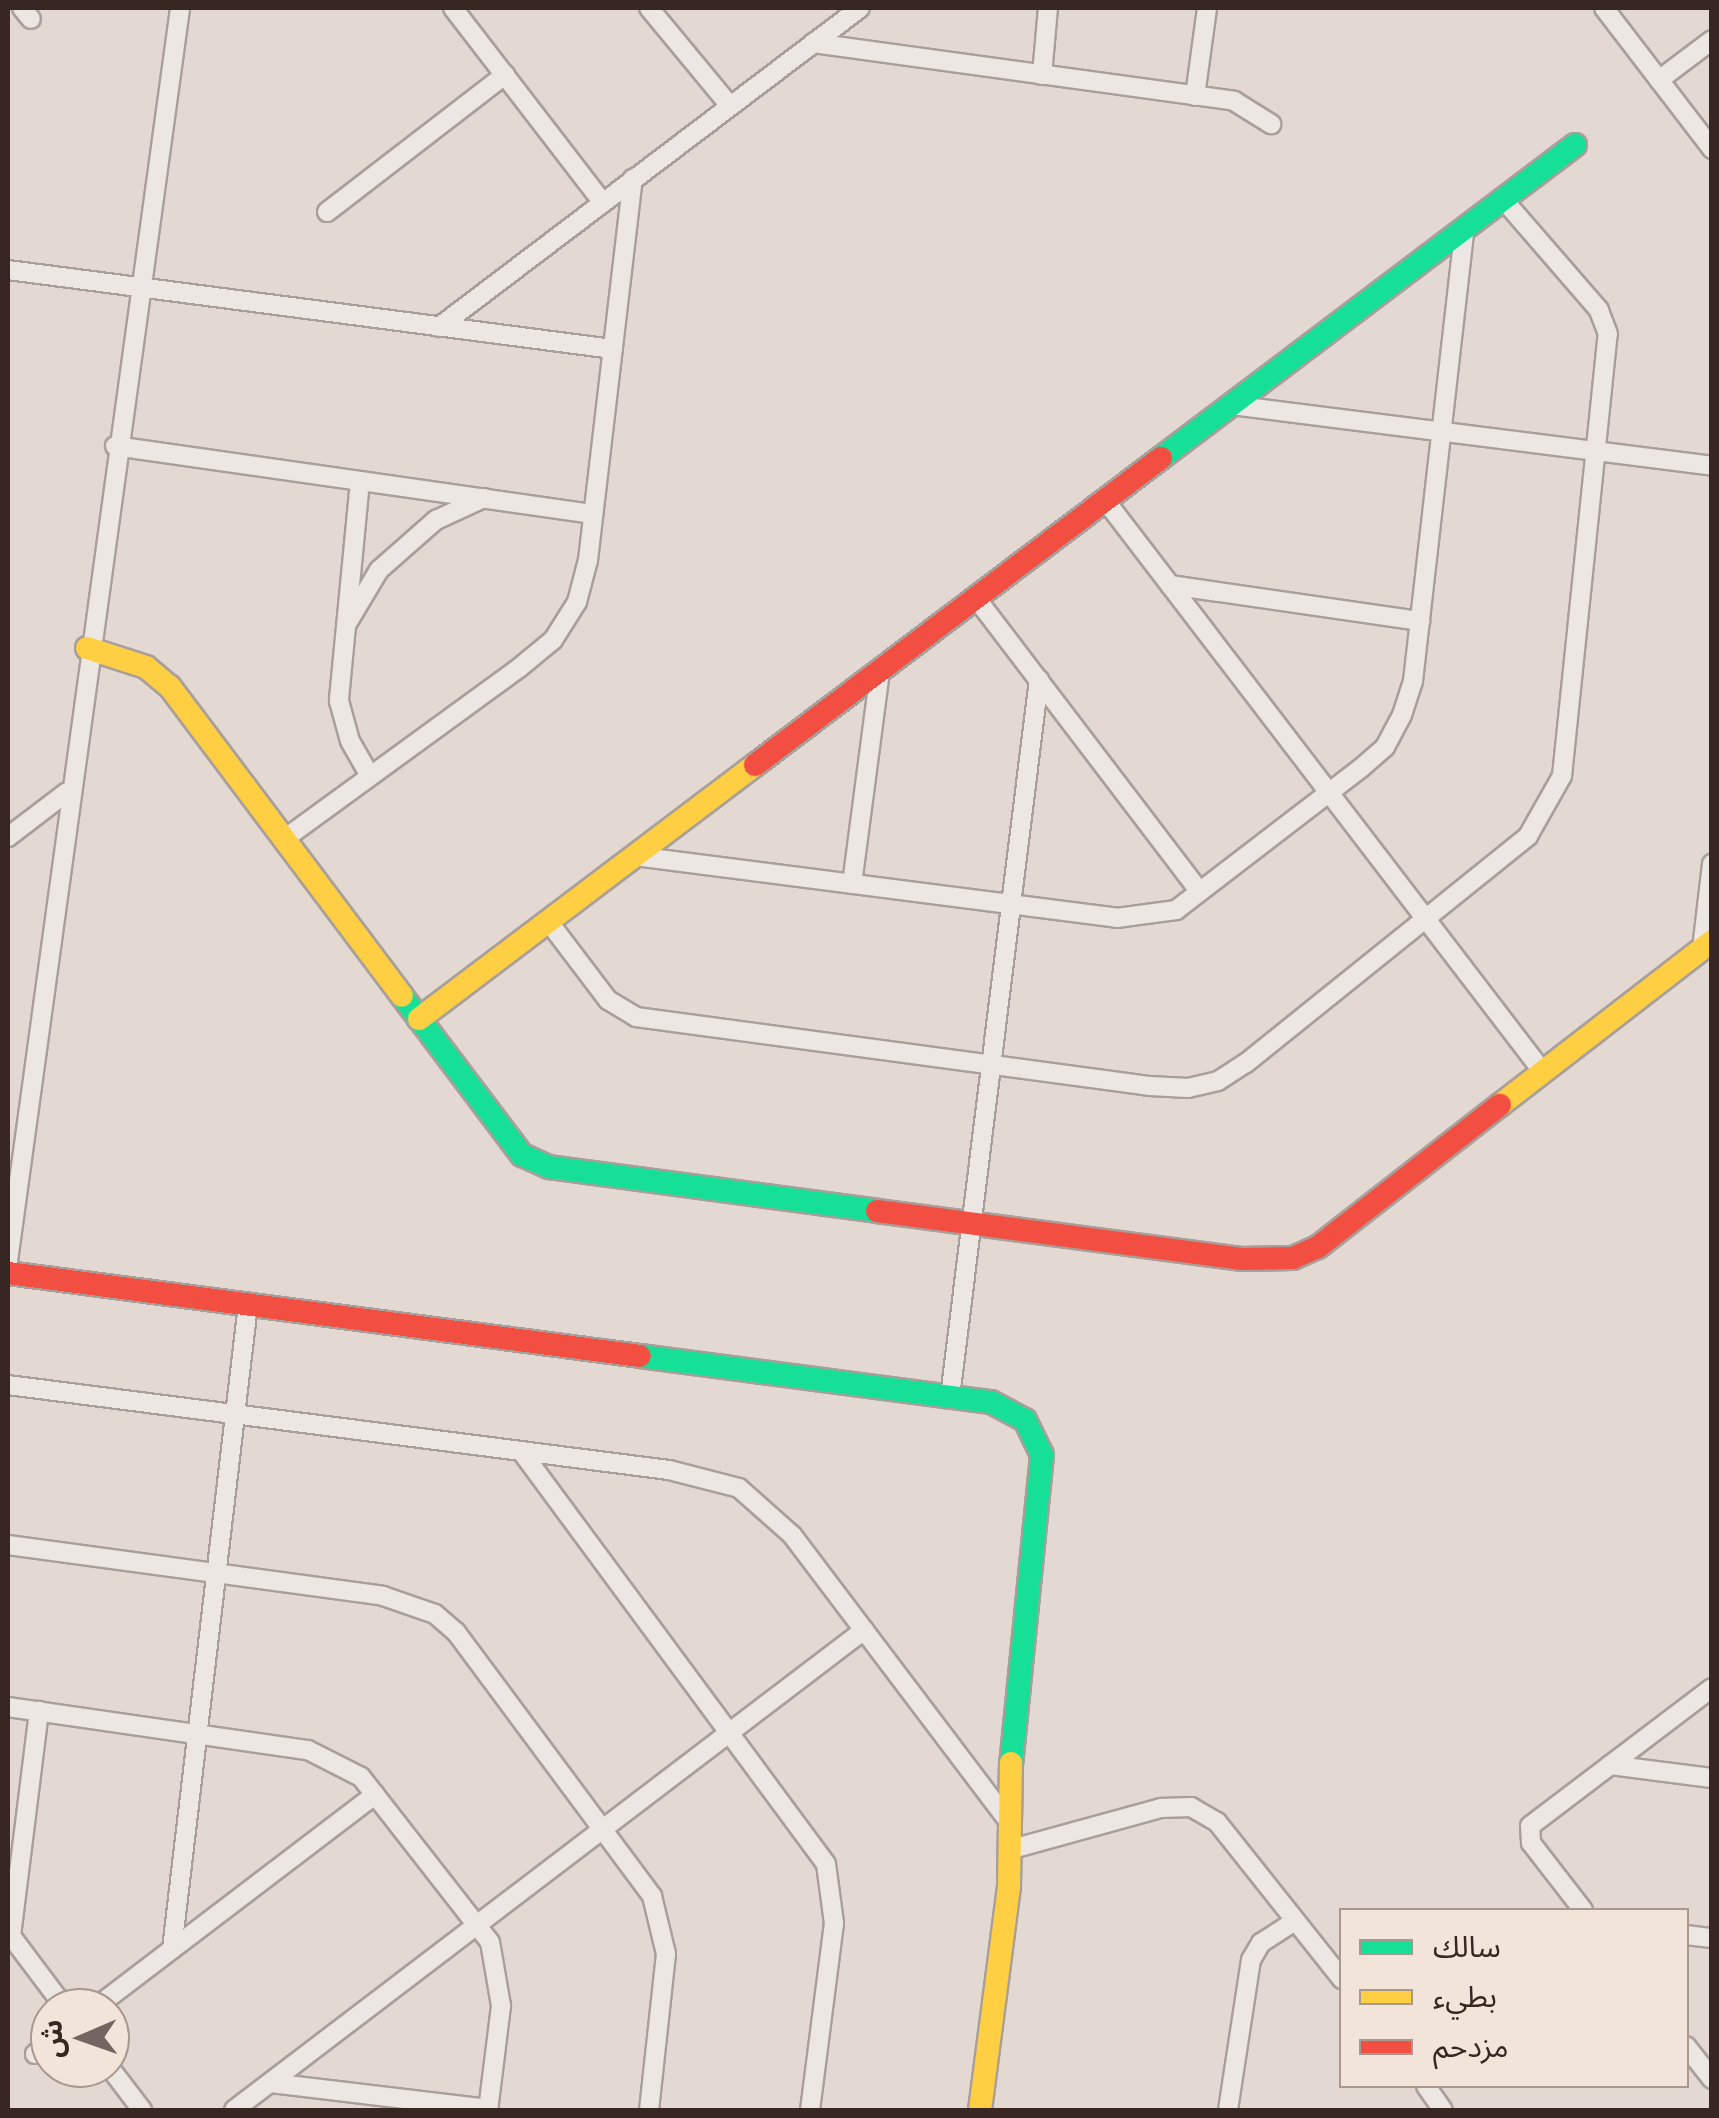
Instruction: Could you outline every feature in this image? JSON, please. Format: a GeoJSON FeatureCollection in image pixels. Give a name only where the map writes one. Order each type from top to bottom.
{"type":"FeatureCollection","features":[{"type":"Feature","properties":{"kind":"street"},"geometry":{"type":"LineString","coordinates":[[8,1260],[11,1205],[67,792],[180,8]]}},
{"type":"Feature","properties":{"kind":"street"},"geometry":{"type":"LineString","coordinates":[[454,8],[602,202]]}},
{"type":"Feature","properties":{"kind":"street"},"geometry":{"type":"LineString","coordinates":[[649,8],[730,106]]}},
{"type":"Feature","properties":{"kind":"street"},"geometry":{"type":"LineString","coordinates":[[439,327],[860,8]]}},
{"type":"Feature","properties":{"kind":"street"},"geometry":{"type":"LineString","coordinates":[[1042,75],[1048,8]]}},
{"type":"Feature","properties":{"kind":"street"},"geometry":{"type":"LineString","coordinates":[[1195,96],[1207,8]]}},
{"type":"Feature","properties":{"kind":"street"},"geometry":{"type":"LineString","coordinates":[[1604,8],[1712,150]]}},
{"type":"Feature","properties":{"kind":"street"},"geometry":{"type":"LineString","coordinates":[[1659,80],[1712,40]]}},
{"type":"Feature","properties":{"kind":"street"},"geometry":{"type":"LineString","coordinates":[[813,43],[1195,96],[1251,107],[1271,124]]}},
{"type":"Feature","properties":{"kind":"street"},"geometry":{"type":"LineString","coordinates":[[327,212],[505,75]]}},
{"type":"Feature","properties":{"kind":"street"},"geometry":{"type":"LineString","coordinates":[[419,1019],[1575,145]]}},
{"type":"Feature","properties":{"kind":"street"},"geometry":{"type":"LineString","coordinates":[[284,840],[553,640],[577,602],[593,514],[633,179]]}},
{"type":"Feature","properties":{"kind":"street"},"geometry":{"type":"LineString","coordinates":[[548,922],[608,1000],[636,1017],[1150,1086],[1188,1088],[1218,1080],[1528,836],[1562,776],[1609,360],[1603,322],[1503,199]]}},
{"type":"Feature","properties":{"kind":"street"},"geometry":{"type":"LineString","coordinates":[[635,856],[1011,905],[1147,917],[1176,910],[1200,892],[1385,748],[1414,681],[1465,228]]}},
{"type":"Feature","properties":{"kind":"street"},"geometry":{"type":"LineString","coordinates":[[8,270],[613,350]]}},
{"type":"Feature","properties":{"kind":"street"},"geometry":{"type":"LineString","coordinates":[[1230,405],[1712,466]]}},
{"type":"Feature","properties":{"kind":"street"},"geometry":{"type":"LineString","coordinates":[[116,446],[593,514]]}},
{"type":"Feature","properties":{"kind":"street"},"geometry":{"type":"LineString","coordinates":[[360,480],[339,701],[350,741],[370,776]]}},
{"type":"Feature","properties":{"kind":"street"},"geometry":{"type":"LineString","coordinates":[[343,630],[379,570],[436,520],[484,498]]}},
{"type":"Feature","properties":{"kind":"street"},"geometry":{"type":"LineString","coordinates":[[1105,500],[1542,1072]]}},
{"type":"Feature","properties":{"kind":"street"},"geometry":{"type":"LineString","coordinates":[[1170,585],[1420,621]]}},
{"type":"Feature","properties":{"kind":"street"},"geometry":{"type":"LineString","coordinates":[[976,598],[1200,892]]}},
{"type":"Feature","properties":{"kind":"street"},"geometry":{"type":"LineString","coordinates":[[87,648],[132,660],[170,688],[419,1019],[534,1163],[972,1223],[1268,1262],[1294,1258],[1318,1246],[1707,945],[1712,864]]}},
{"type":"Feature","properties":{"kind":"street"},"geometry":{"type":"LineString","coordinates":[[852,884],[880,671]]}},
{"type":"Feature","properties":{"kind":"street"},"geometry":{"type":"LineString","coordinates":[[950,1397],[1038,680]]}},
{"type":"Feature","properties":{"kind":"street"},"geometry":{"type":"LineString","coordinates":[[8,837],[67,792]]}},
{"type":"Feature","properties":{"kind":"street"},"geometry":{"type":"LineString","coordinates":[[8,1273],[1010,1408],[1036,1436],[1042,1455],[1011,1730],[1012,1848],[980,2110]]}},
{"type":"Feature","properties":{"kind":"street"},"geometry":{"type":"LineString","coordinates":[[172,1949],[248,1305]]}},
{"type":"Feature","properties":{"kind":"street"},"geometry":{"type":"LineString","coordinates":[[8,1385],[669,1470],[740,1488],[769,1508],[1010,1824]]}},
{"type":"Feature","properties":{"kind":"street"},"geometry":{"type":"LineString","coordinates":[[521,1451],[810,1838],[835,1893],[810,2110]]}},
{"type":"Feature","properties":{"kind":"street"},"geometry":{"type":"LineString","coordinates":[[8,1546],[383,1596],[435,1614],[456,1632],[652,1896],[664,1924],[666,1987],[649,2110]]}},
{"type":"Feature","properties":{"kind":"street"},"geometry":{"type":"LineString","coordinates":[[234,2110],[864,1630]]}},
{"type":"Feature","properties":{"kind":"street"},"geometry":{"type":"LineString","coordinates":[[1582,1908],[1528,1832],[1712,1688]]}},
{"type":"Feature","properties":{"kind":"street"},"geometry":{"type":"LineString","coordinates":[[8,1707],[198,1734],[336,1759],[375,1795],[478,1925],[500,1974],[488,2110],[271,2083]]}},
{"type":"Feature","properties":{"kind":"street"},"geometry":{"type":"LineString","coordinates":[[38,1711],[9,1934],[50,1988]]}},
{"type":"Feature","properties":{"kind":"street"},"geometry":{"type":"LineString","coordinates":[[1610,1765],[1712,1778]]}},
{"type":"Feature","properties":{"kind":"street"},"geometry":{"type":"LineString","coordinates":[[121,1988],[375,1795]]}},
{"type":"Feature","properties":{"kind":"street"},"geometry":{"type":"LineString","coordinates":[[1012,1848],[1161,1808],[1191,1807],[1217,1822],[1339,1975]]}},
{"type":"Feature","properties":{"kind":"street"},"geometry":{"type":"LineString","coordinates":[[1228,2110],[1250,1960],[1269,1936],[1295,1921]]}},
{"type":"Feature","properties":{"kind":"street"},"geometry":{"type":"LineString","coordinates":[[1689,2050],[1712,2079]]}},
{"type":"Feature","properties":{"kind":"street"},"geometry":{"type":"LineString","coordinates":[[125,2088],[142,2110]]}},
{"type":"Feature","properties":{"kind":"street"},"geometry":{"type":"LineString","coordinates":[[1427,2088],[1443,2110]]}},
{"type":"Feature","properties":{"kind":"traffic: fast"},"geometry":{"type":"LineString","coordinates":[[1161,458],[1575,145]]}},
{"type":"Feature","properties":{"kind":"traffic: fast"},"geometry":{"type":"LineString","coordinates":[[402,996],[522,1155],[549,1167],[877,1211]]}},
{"type":"Feature","properties":{"kind":"traffic: fast"},"geometry":{"type":"LineString","coordinates":[[640,1356],[991,1402],[1025,1420],[1042,1455],[1011,1763]]}},
{"type":"Feature","properties":{"kind":"traffic: slow"},"geometry":{"type":"LineString","coordinates":[[87,648],[146,667],[170,687],[402,996]]}},
{"type":"Feature","properties":{"kind":"traffic: slow"},"geometry":{"type":"LineString","coordinates":[[419,1019],[755,765]]}},
{"type":"Feature","properties":{"kind":"traffic: slow"},"geometry":{"type":"LineString","coordinates":[[1500,1105],[1712,941]]}},
{"type":"Feature","properties":{"kind":"traffic: slow"},"geometry":{"type":"LineString","coordinates":[[980,2110],[1009,1887],[1011,1763]]}},
{"type":"Feature","properties":{"kind":"traffic: jam"},"geometry":{"type":"LineString","coordinates":[[755,765],[1161,458]]}},
{"type":"Feature","properties":{"kind":"traffic: jam"},"geometry":{"type":"LineString","coordinates":[[877,1211],[1241,1259],[1293,1258],[1318,1247],[1500,1105]]}},
{"type":"Feature","properties":{"kind":"traffic: jam"},"geometry":{"type":"LineString","coordinates":[[8,1273],[640,1356]]}}]}
